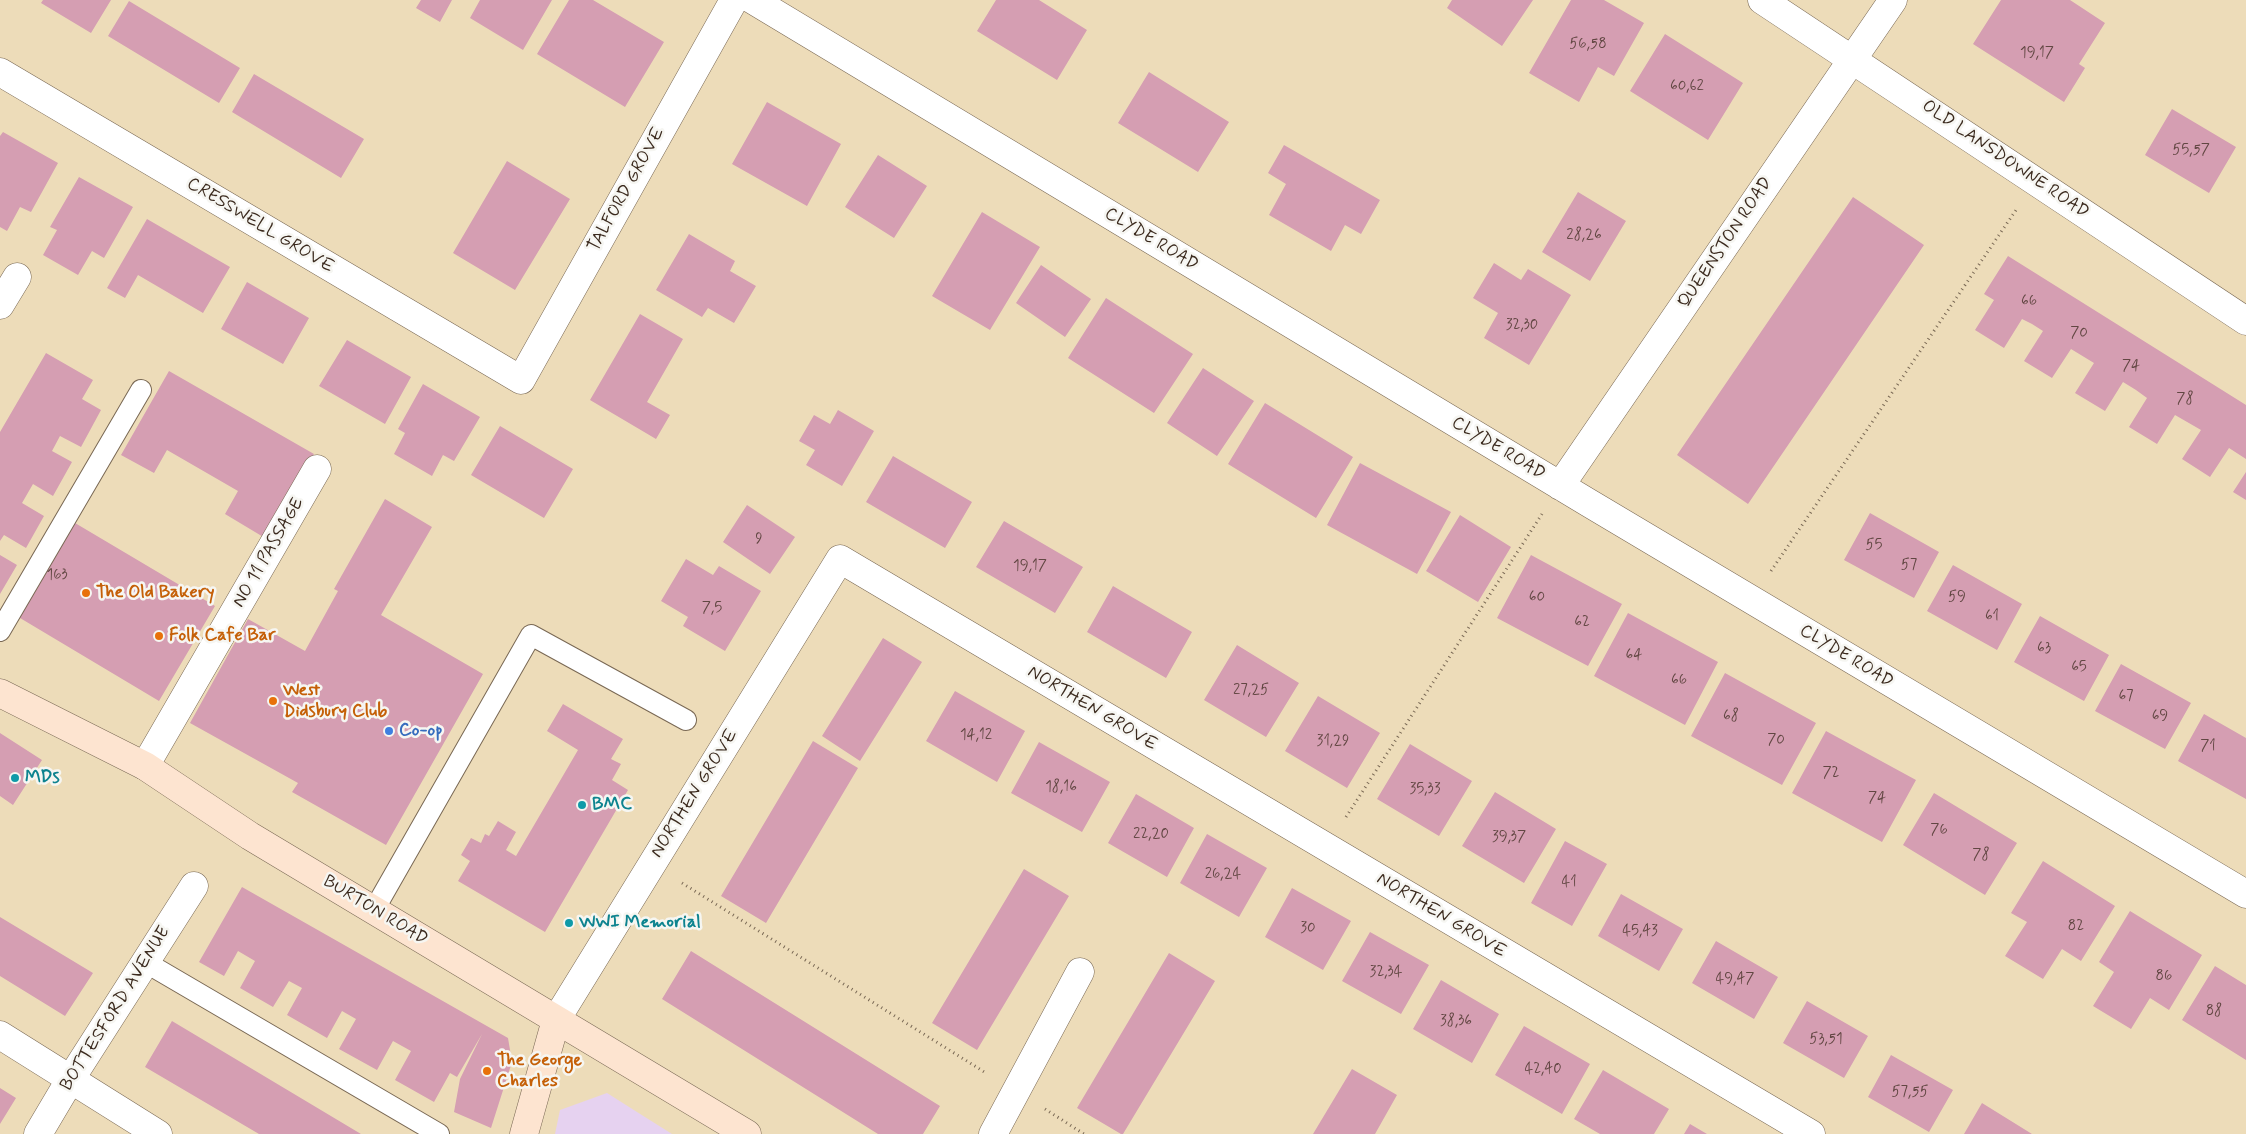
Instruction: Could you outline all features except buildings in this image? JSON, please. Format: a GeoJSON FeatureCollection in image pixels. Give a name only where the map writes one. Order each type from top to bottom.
{"type":"FeatureCollection","features":[{"type":"Feature","properties":{"kind":"street","name":"TALFORD GROVE"},"geometry":{"type":"LineString","coordinates":[[521,380],[734,0]]}},
{"type":"Feature","properties":{"kind":"street","name":"CLYDE ROAD"},"geometry":{"type":"LineString","coordinates":[[753,0],[1560,486],[2246,894]]}},
{"type":"Feature","properties":{"kind":"street","name":"OLD LANSDOWNE ROAD"},"geometry":{"type":"LineString","coordinates":[[1762,0],[2246,321]]}},
{"type":"Feature","properties":{"kind":"street","name":"QUEENSTON ROAD"},"geometry":{"type":"LineString","coordinates":[[1560,486],[1893,0]]}},
{"type":"Feature","properties":{"kind":"street","name":"CRESSWELL GROVE"},"geometry":{"type":"LineString","coordinates":[[0,72],[521,380]]}},
{"type":"Feature","properties":{"kind":"street"},"geometry":{"type":"LineString","coordinates":[[0,305],[17,277]]}},
{"type":"Feature","properties":{"kind":"street","name":"NO 11 PASSAGE"},"geometry":{"type":"LineString","coordinates":[[145,766],[317,469]]}},
{"type":"Feature","properties":{"kind":"street","name":"NORTHEN GROVE"},"geometry":{"type":"LineString","coordinates":[[556,1020],[840,559],[1811,1134]]}},
{"type":"Feature","properties":{"kind":"street","name":"BURTON ROAD"},"geometry":{"type":"LineString","coordinates":[[0,693],[145,766],[250,836],[747,1134]]}},
{"type":"Feature","properties":{"kind":"street","name":"BOTTESFORD AVENUE"},"geometry":{"type":"LineString","coordinates":[[38,1134],[70,1080],[194,886]]}},
{"type":"Feature","properties":{"kind":"street"},"geometry":{"type":"LineString","coordinates":[[993,1134],[1080,972]]}},
{"type":"Feature","properties":{"kind":"street"},"geometry":{"type":"LineString","coordinates":[[524,1134],[556,1020]]}},
{"type":"Feature","properties":{"kind":"street"},"geometry":{"type":"LineString","coordinates":[[0,1035],[158,1134]]}},
{"type":"Feature","properties":{"kind":"lane"},"geometry":{"type":"LineString","coordinates":[[0,631],[141,390]]}},
{"type":"Feature","properties":{"kind":"lane"},"geometry":{"type":"LineString","coordinates":[[374,910],[531,635],[686,720]]}},
{"type":"Feature","properties":{"kind":"lane"},"geometry":{"type":"LineString","coordinates":[[145,962],[439,1134]]}},
{"type":"Feature","properties":{"kind":"path"},"geometry":{"type":"LineString","coordinates":[[1751,600],[2036,180]]}},
{"type":"Feature","properties":{"kind":"path"},"geometry":{"type":"LineString","coordinates":[[1326,848],[1560,486]]}},
{"type":"Feature","properties":{"kind":"path"},"geometry":{"type":"LineString","coordinates":[[652,864],[1084,1134]]}},
{"type":"Feature","properties":{"kind":"shaded area"},"geometry":{"type":"Polygon","coordinates":[[[607,1093],[672,1134],[555,1134],[560,1110],[607,1093]]]}},
{"type":"Feature","properties":{"kind":"place","name":"The Old Bakery"},"geometry":{"type":"Point","coordinates":[86,593]}},
{"type":"Feature","properties":{"kind":"place","name":"Folk Cafe Bar"},"geometry":{"type":"Point","coordinates":[159,636]}},
{"type":"Feature","properties":{"kind":"place","name":"West Didsbury Club"},"geometry":{"type":"Point","coordinates":[273,701]}},
{"type":"Feature","properties":{"kind":"place","name":"Co-op"},"geometry":{"type":"Point","coordinates":[389,731]}},
{"type":"Feature","properties":{"kind":"place","name":"MDs"},"geometry":{"type":"Point","coordinates":[15,778]}},
{"type":"Feature","properties":{"kind":"place","name":"BMC"},"geometry":{"type":"Point","coordinates":[582,805]}},
{"type":"Feature","properties":{"kind":"place","name":"WWI Memorial"},"geometry":{"type":"Point","coordinates":[569,923]}},
{"type":"Feature","properties":{"kind":"place","name":"The George Charles"},"geometry":{"type":"Point","coordinates":[487,1071]}}]}
